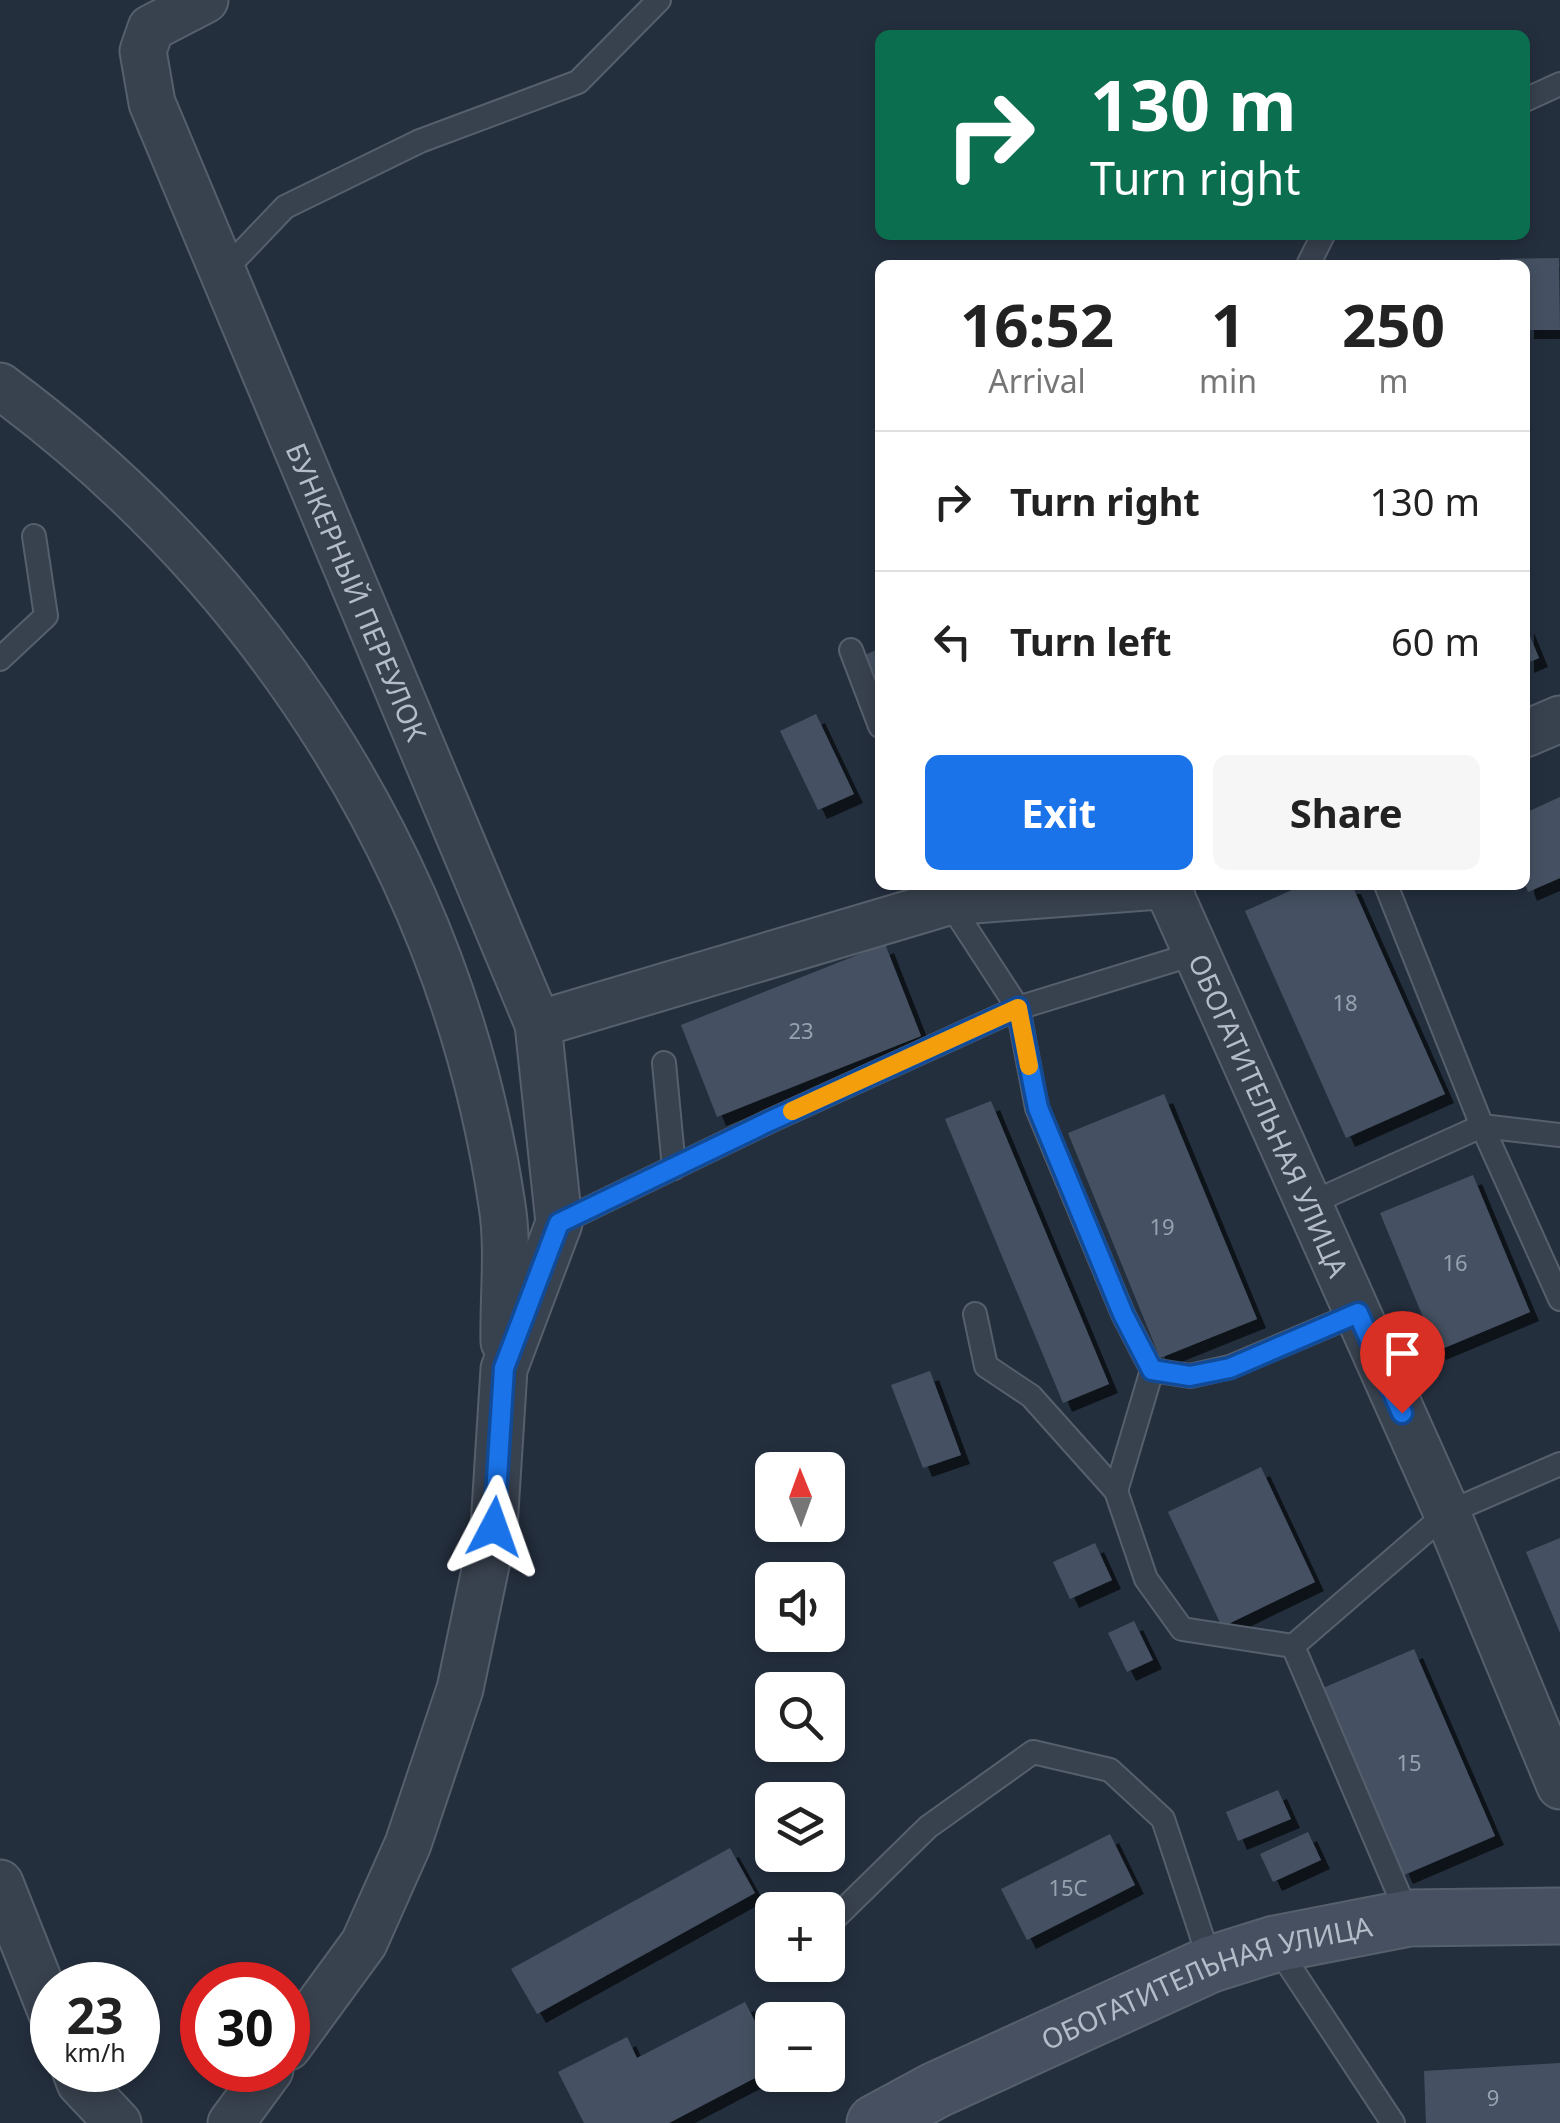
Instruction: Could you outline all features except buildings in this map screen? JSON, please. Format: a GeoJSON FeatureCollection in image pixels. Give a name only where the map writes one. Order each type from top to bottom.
{"type":"FeatureCollection","features":[{"type":"Feature","properties":{"kind":"street","name":"БУНКЕРНЫЙ ПЕРЕУЛОК"},"geometry":{"type":"LineString","coordinates":[[204,0],[151,28],[142,51],[152,104],[538,1024],[559,1223]]}},
{"type":"Feature","properties":{"kind":"street"},"geometry":{"type":"LineString","coordinates":[[0,386],[130,492],[241,613],[336,747],[412,893],[468,1048],[503,1208],[504,1368],[494,1527],[460,1689],[408,1844],[364,1943],[310,2017]]}},
{"type":"Feature","properties":{"kind":"street"},"geometry":{"type":"LineString","coordinates":[[1530,732],[1560,719]]}},
{"type":"Feature","properties":{"kind":"street"},"geometry":{"type":"LineString","coordinates":[[538,1024],[945,894],[1056,890]]}},
{"type":"Feature","properties":{"kind":"street","name":"ОБОГАТИТЕЛЬНАЯ УЛИЦА"},"geometry":{"type":"LineString","coordinates":[[1170,890],[1557,1767]]}},
{"type":"Feature","properties":{"kind":"street"},"geometry":{"type":"LineString","coordinates":[[504,1368],[559,1223]]}},
{"type":"Feature","properties":{"kind":"street"},"geometry":{"type":"LineString","coordinates":[[0,1882],[32,1962]]}},
{"type":"Feature","properties":{"kind":"street","name":"ОБОГАТИТЕЛЬНАЯ УЛИЦА"},"geometry":{"type":"LineString","coordinates":[[875,2123],[936,2090],[1211,1964],[1275,1944],[1409,1918],[1560,1916]]}},
{"type":"Feature","properties":{"kind":"street"},"geometry":{"type":"LineString","coordinates":[[89,2092],[118,2123]]}},
{"type":"Feature","properties":{"kind":"street"},"geometry":{"type":"LineString","coordinates":[[231,2123],[254,2092]]}},
{"type":"Feature","properties":{"kind":"lane"},"geometry":{"type":"LineString","coordinates":[[223,272],[285,207],[420,142],[578,82],[659,0]]}},
{"type":"Feature","properties":{"kind":"lane"},"geometry":{"type":"LineString","coordinates":[[1530,98],[1560,84]]}},
{"type":"Feature","properties":{"kind":"lane"},"geometry":{"type":"LineString","coordinates":[[0,659],[46,616],[34,536]]}},
{"type":"Feature","properties":{"kind":"lane"},"geometry":{"type":"LineString","coordinates":[[851,650],[875,713]]}},
{"type":"Feature","properties":{"kind":"lane"},"geometry":{"type":"LineString","coordinates":[[1388,890],[1482,1126],[1560,1299]]}},
{"type":"Feature","properties":{"kind":"lane"},"geometry":{"type":"LineString","coordinates":[[945,894],[1018,1008],[1038,1108],[1123,1314],[1152,1370],[1116,1491]]}},
{"type":"Feature","properties":{"kind":"lane"},"geometry":{"type":"LineString","coordinates":[[559,1223],[1018,1008],[1196,953]]}},
{"type":"Feature","properties":{"kind":"lane"},"geometry":{"type":"LineString","coordinates":[[664,1063],[674,1168]]}},
{"type":"Feature","properties":{"kind":"lane"},"geometry":{"type":"LineString","coordinates":[[1309,1204],[1482,1126],[1560,1135]]}},
{"type":"Feature","properties":{"kind":"lane"},"geometry":{"type":"LineString","coordinates":[[1152,1370],[1190,1376],[1230,1368],[1358,1313]]}},
{"type":"Feature","properties":{"kind":"lane"},"geometry":{"type":"LineString","coordinates":[[976,1314],[986,1366],[1031,1396],[1116,1491],[1146,1579],[1182,1629],[1293,1646],[1447,1513],[1560,1464]]}},
{"type":"Feature","properties":{"kind":"lane"},"geometry":{"type":"LineString","coordinates":[[1293,1646],[1409,1918]]}},
{"type":"Feature","properties":{"kind":"lane"},"geometry":{"type":"LineString","coordinates":[[845,1908],[928,1827],[1033,1752],[1110,1770],[1163,1819],[1211,1964]]}},
{"type":"Feature","properties":{"kind":"lane"},"geometry":{"type":"LineString","coordinates":[[1275,1944],[1393,2123]]}},
{"type":"Feature","properties":{"kind":"slow traffic"},"geometry":{"type":"LineString","coordinates":[[792,1111],[1018,1008],[1029,1066]]}},
{"type":"Feature","properties":{"kind":"route"},"geometry":{"type":"LineString","coordinates":[[494,1527],[504,1368],[559,1223],[1018,1008],[1038,1108],[1123,1314],[1152,1370],[1190,1376],[1230,1368],[1358,1313],[1402,1413]]}}]}
